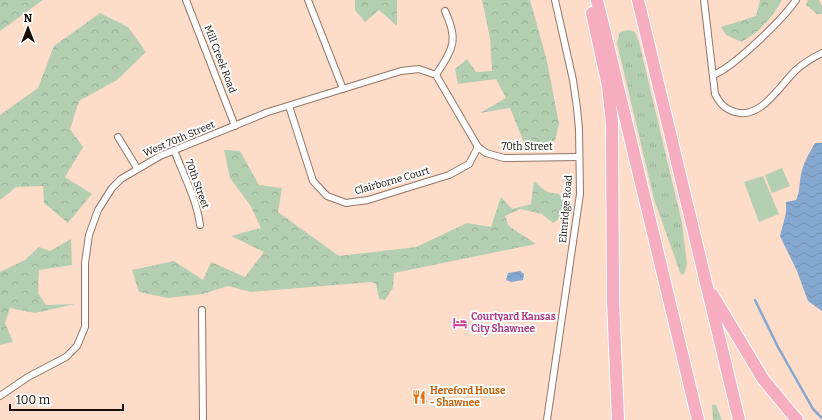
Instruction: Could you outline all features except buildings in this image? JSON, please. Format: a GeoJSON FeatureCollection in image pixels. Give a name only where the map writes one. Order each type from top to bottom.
{"type":"FeatureCollection","features":[{"type":"Feature","properties":{"kind":"highway"},"geometry":{"type":"LineString","coordinates":[[589,0],[608,86],[612,123],[613,300],[618,420]]}},
{"type":"Feature","properties":{"kind":"highway"},"geometry":{"type":"LineString","coordinates":[[597,0],[698,420]]}},
{"type":"Feature","properties":{"kind":"highway"},"geometry":{"type":"LineString","coordinates":[[638,0],[739,420]]}},
{"type":"Feature","properties":{"kind":"highway"},"geometry":{"type":"LineString","coordinates":[[706,283],[763,379],[797,420]]}},
{"type":"Feature","properties":{"kind":"street","name":"Mill Creek Road"},"geometry":{"type":"LineString","coordinates":[[186,0],[235,126]]}},
{"type":"Feature","properties":{"kind":"street"},"geometry":{"type":"LineString","coordinates":[[308,0],[343,89]]}},
{"type":"Feature","properties":{"kind":"street","name":"Elmridge Road"},"geometry":{"type":"LineString","coordinates":[[547,420],[580,194],[579,129],[573,80],[555,0]]}},
{"type":"Feature","properties":{"kind":"street"},"geometry":{"type":"LineString","coordinates":[[704,0],[715,94],[723,106],[728,110],[743,113],[749,112],[761,106],[775,94],[797,69],[822,53]]}},
{"type":"Feature","properties":{"kind":"street"},"geometry":{"type":"LineString","coordinates":[[713,75],[735,61],[788,12],[796,0]]}},
{"type":"Feature","properties":{"kind":"street"},"geometry":{"type":"LineString","coordinates":[[445,11],[451,24],[454,41],[436,75],[478,147]]}},
{"type":"Feature","properties":{"kind":"street","name":"West 70th Street"},"geometry":{"type":"LineString","coordinates":[[0,396],[28,377],[66,357],[78,346],[85,327],[86,248],[94,219],[112,188],[121,178],[137,168],[174,150],[288,106],[411,69],[419,69],[436,75]]}},
{"type":"Feature","properties":{"kind":"street","name":"Clairborne Court"},"geometry":{"type":"LineString","coordinates":[[288,106],[313,181],[327,196],[346,203],[368,200],[449,175],[469,164],[478,147]]}},
{"type":"Feature","properties":{"kind":"street"},"geometry":{"type":"LineString","coordinates":[[118,137],[137,168]]}},
{"type":"Feature","properties":{"kind":"street","name":"70th Street"},"geometry":{"type":"LineString","coordinates":[[478,147],[486,153],[504,158],[579,157]]}},
{"type":"Feature","properties":{"kind":"street","name":"70th Street"},"geometry":{"type":"LineString","coordinates":[[174,150],[192,195],[199,216],[200,225]]}},
{"type":"Feature","properties":{"kind":"street"},"geometry":{"type":"LineString","coordinates":[[202,310],[203,420]]}},
{"type":"Feature","properties":{"kind":"green space"},"geometry":{"type":"Polygon","coordinates":[[[0,0],[43,0],[0,31],[0,0]]]}},
{"type":"Feature","properties":{"kind":"green space"},"geometry":{"type":"Polygon","coordinates":[[[355,0],[397,0],[397,26],[379,10],[365,22],[355,10],[355,0]]]}},
{"type":"Feature","properties":{"kind":"green space"},"geometry":{"type":"Polygon","coordinates":[[[482,0],[530,0],[547,61],[559,124],[555,141],[526,148],[510,108],[480,113],[506,98],[496,79],[458,84],[455,69],[467,59],[476,72],[492,71],[490,38],[482,0]]]}},
{"type":"Feature","properties":{"kind":"green space"},"geometry":{"type":"Polygon","coordinates":[[[760,0],[782,0],[774,13],[759,30],[748,38],[741,42],[726,35],[721,27],[756,16],[760,0]]]}},
{"type":"Feature","properties":{"kind":"green space"},"geometry":{"type":"Polygon","coordinates":[[[808,0],[819,0],[822,6],[822,14],[817,14],[806,5],[808,0]]]}},
{"type":"Feature","properties":{"kind":"green space"},"geometry":{"type":"Polygon","coordinates":[[[100,13],[128,27],[146,52],[117,80],[79,101],[70,129],[83,147],[65,177],[92,194],[68,223],[44,203],[43,186],[16,187],[0,200],[0,115],[38,88],[54,46],[100,13]]]}},
{"type":"Feature","properties":{"kind":"green space"},"geometry":{"type":"Polygon","coordinates":[[[629,30],[635,32],[639,42],[682,223],[687,265],[684,274],[681,275],[654,199],[617,43],[620,32],[629,30]]]}},
{"type":"Feature","properties":{"kind":"green space"},"geometry":{"type":"Polygon","coordinates":[[[224,150],[240,151],[259,185],[282,188],[278,212],[339,256],[416,247],[467,223],[491,227],[501,197],[512,209],[531,204],[534,181],[546,191],[559,194],[563,197],[565,200],[563,217],[553,223],[542,214],[520,209],[505,216],[509,226],[536,244],[394,273],[393,288],[385,300],[379,299],[376,284],[372,282],[251,292],[228,286],[203,294],[168,298],[139,292],[132,270],[174,261],[203,280],[211,262],[245,277],[264,252],[231,236],[261,228],[250,205],[230,178],[224,150]]]}},
{"type":"Feature","properties":{"kind":"green space"},"geometry":{"type":"Polygon","coordinates":[[[782,168],[790,186],[772,193],[765,175],[782,168]]]}},
{"type":"Feature","properties":{"kind":"green space"},"geometry":{"type":"Polygon","coordinates":[[[763,176],[779,214],[759,222],[744,182],[763,176]]]}},
{"type":"Feature","properties":{"kind":"green space"},"geometry":{"type":"Polygon","coordinates":[[[71,239],[72,265],[39,270],[38,293],[46,305],[75,304],[35,313],[10,308],[5,323],[13,342],[0,345],[0,272],[25,260],[39,247],[50,251],[71,239]]]}},
{"type":"Feature","properties":{"kind":"green space"},"geometry":{"type":"Polygon","coordinates":[[[712,405],[716,405],[722,420],[713,420],[712,405]]]}},
{"type":"Feature","properties":{"kind":"water"},"geometry":{"type":"Polygon","coordinates":[[[815,143],[822,143],[822,311],[808,301],[797,271],[780,236],[786,213],[786,202],[796,200],[803,166],[815,143]]]}},
{"type":"Feature","properties":{"kind":"water"},"geometry":{"type":"Polygon","coordinates":[[[520,271],[524,274],[523,280],[511,282],[506,280],[508,273],[520,271]]]}},
{"type":"Feature","properties":{"kind":"waterway"},"geometry":{"type":"LineString","coordinates":[[755,300],[778,347],[813,409],[822,418]]}},
{"type":"Feature","properties":{"kind":"place","name":"Courtyard Kansas City Shawnee"},"geometry":{"type":"Point","coordinates":[460,323]}},
{"type":"Feature","properties":{"kind":"place","name":"Hereford House - Shawnee"},"geometry":{"type":"Point","coordinates":[419,397]}}]}
